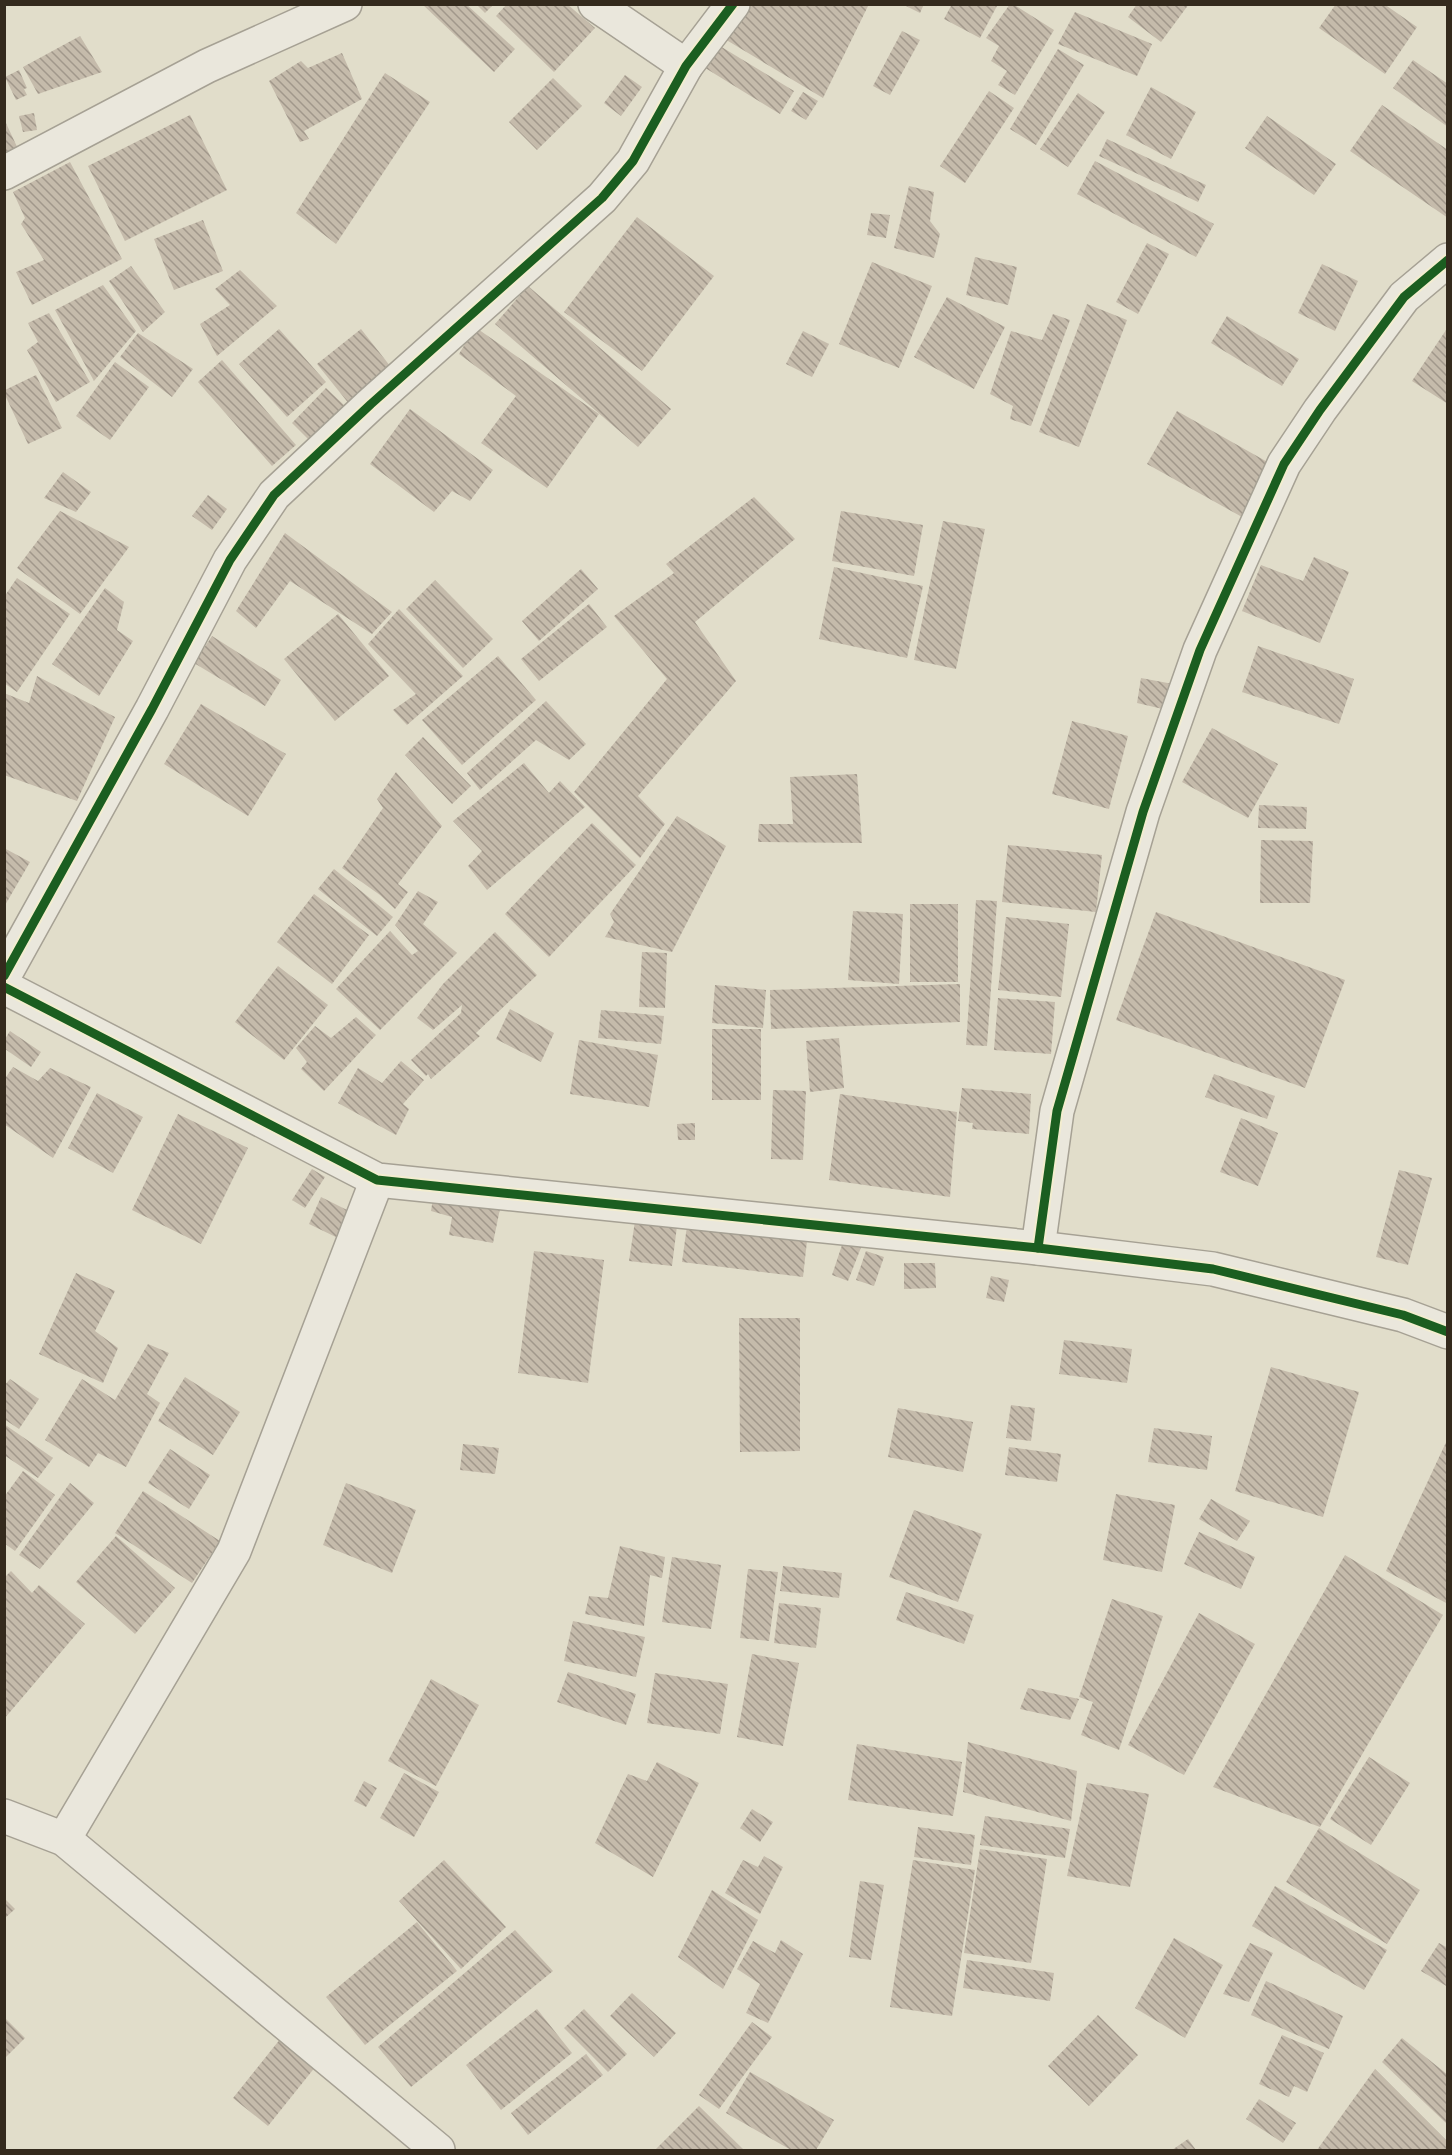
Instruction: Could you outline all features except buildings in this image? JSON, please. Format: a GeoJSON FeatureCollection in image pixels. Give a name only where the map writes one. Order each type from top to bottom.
{"type":"FeatureCollection","features":[{"type":"Feature","properties":{"kind":"street"},"geometry":{"type":"LineString","coordinates":[[4,173],[207,66],[345,4]]}},
{"type":"Feature","properties":{"kind":"street"},"geometry":{"type":"LineString","coordinates":[[595,4],[686,66]]}},
{"type":"Feature","properties":{"kind":"street"},"geometry":{"type":"LineString","coordinates":[[4,976],[152,709],[230,561],[274,495],[370,404],[602,198],[633,161],[686,66],[733,4]]}},
{"type":"Feature","properties":{"kind":"street"},"geometry":{"type":"LineString","coordinates":[[1038,1248],[1057,1111],[1143,812],[1200,650],[1284,464],[1320,410],[1404,297],[1448,260]]}},
{"type":"Feature","properties":{"kind":"street"},"geometry":{"type":"LineString","coordinates":[[4,987],[377,1180],[1038,1248],[1213,1269],[1403,1315],[1448,1332]]}},
{"type":"Feature","properties":{"kind":"street"},"geometry":{"type":"LineString","coordinates":[[64,1839],[234,1551],[377,1180]]}},
{"type":"Feature","properties":{"kind":"street"},"geometry":{"type":"LineString","coordinates":[[4,1816],[64,1839],[438,2151]]}},
{"type":"Feature","properties":{"kind":"cycle path"},"geometry":{"type":"LineString","coordinates":[[4,976],[152,709],[230,560],[274,495],[371,404],[602,198],[633,161],[686,66],[733,4]]}},
{"type":"Feature","properties":{"kind":"cycle path"},"geometry":{"type":"LineString","coordinates":[[1038,1248],[1057,1111],[1143,812],[1200,650],[1284,464],[1320,410],[1404,297],[1448,260]]}},
{"type":"Feature","properties":{"kind":"cycle path"},"geometry":{"type":"LineString","coordinates":[[4,987],[377,1180],[1038,1248],[1213,1269],[1403,1315],[1448,1332]]}}]}
